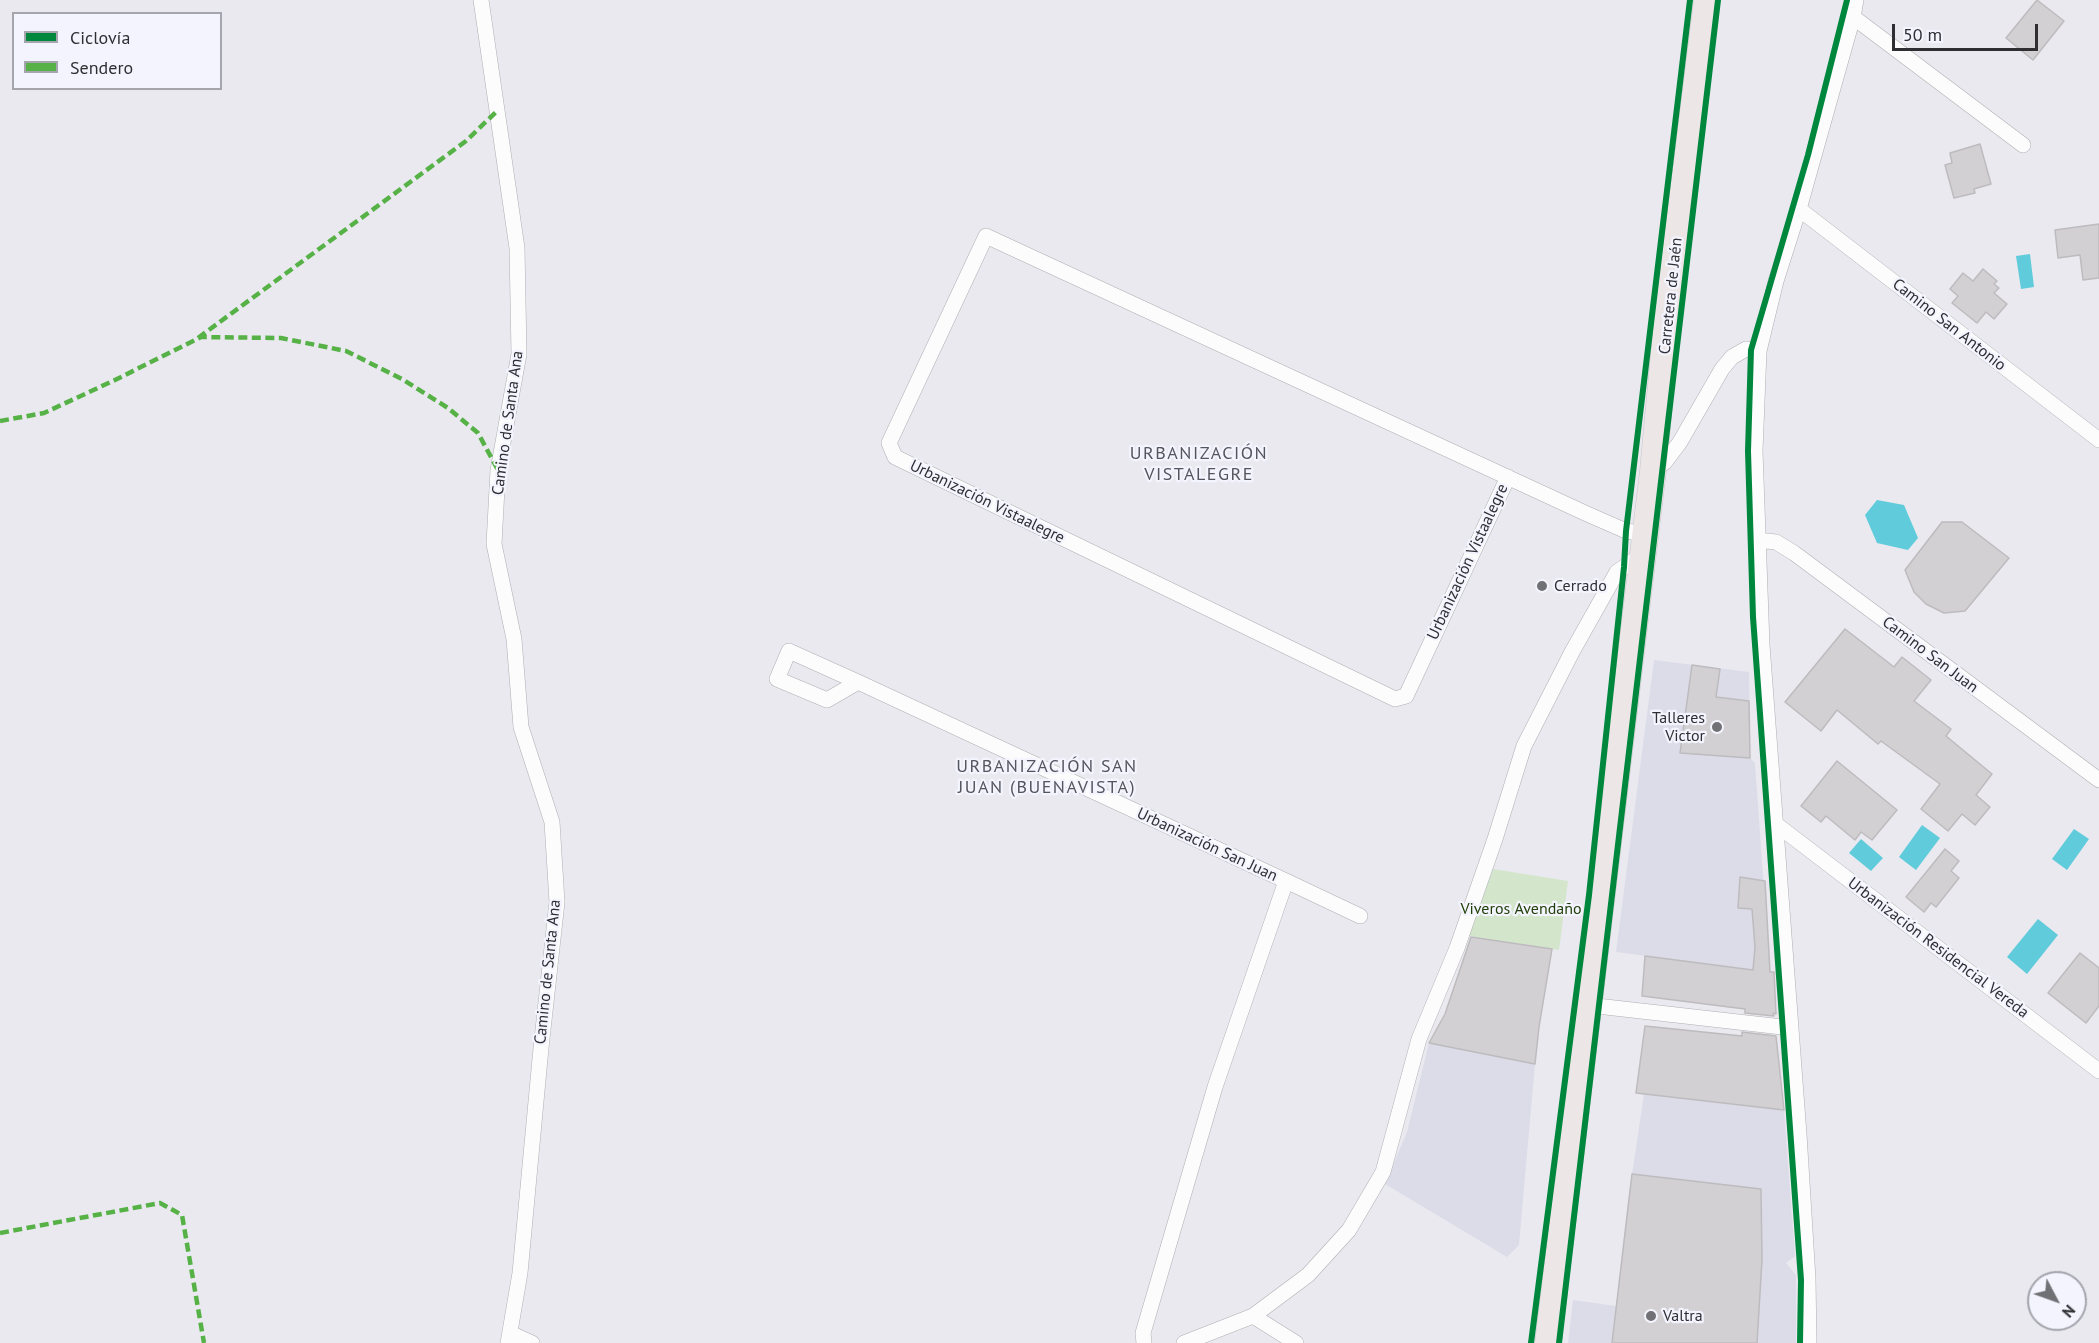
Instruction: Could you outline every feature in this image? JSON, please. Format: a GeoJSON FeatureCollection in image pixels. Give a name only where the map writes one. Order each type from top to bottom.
{"type":"FeatureCollection","features":[{"type":"Feature","properties":{"kind":"highway","name":"Carretera de Jaén"},"geometry":{"type":"LineString","coordinates":[[1548,1343],[1653,471],[1667,320],[1707,0]]}},
{"type":"Feature","properties":{"kind":"street","name":"Camino de Santa Ana"},"geometry":{"type":"LineString","coordinates":[[482,0],[517,248],[519,354],[498,470],[495,544],[514,639],[521,727],[552,822],[557,902],[520,1273],[509,1338]]}},
{"type":"Feature","properties":{"kind":"street"},"geometry":{"type":"LineString","coordinates":[[1809,1343],[1807,1268],[1791,1028],[1762,645],[1755,451],[1759,351],[1776,282],[1799,209],[1856,0]]}},
{"type":"Feature","properties":{"kind":"street"},"geometry":{"type":"LineString","coordinates":[[1853,17],[2023,145]]}},
{"type":"Feature","properties":{"kind":"street","name":"Camino San Antonio"},"geometry":{"type":"LineString","coordinates":[[1799,209],[2099,440]]}},
{"type":"Feature","properties":{"kind":"street","name":"Urbanización Vistaalegre"},"geometry":{"type":"LineString","coordinates":[[1508,477],[1406,696],[1395,699],[895,457],[889,443],[986,236],[1626,531],[1644,544]]}},
{"type":"Feature","properties":{"kind":"street"},"geometry":{"type":"LineString","coordinates":[[1653,471],[1665,462],[1680,442],[1722,369],[1732,357],[1746,349],[1759,351]]}},
{"type":"Feature","properties":{"kind":"street","name":"Camino San Juan"},"geometry":{"type":"LineString","coordinates":[[1757,540],[1776,542],[1794,553],[2099,780]]}},
{"type":"Feature","properties":{"kind":"street"},"geometry":{"type":"LineString","coordinates":[[1184,1343],[1253,1316],[1308,1275],[1349,1230],[1383,1172],[1419,1039],[1457,948],[1524,746],[1572,652],[1617,572],[1644,544]]}},
{"type":"Feature","properties":{"kind":"street","name":"Urbanización San Juan"},"geometry":{"type":"LineString","coordinates":[[858,682],[826,700],[777,679],[789,651],[858,682],[1360,916]]}},
{"type":"Feature","properties":{"kind":"street","name":"Urbanización Residencial Vereda"},"geometry":{"type":"LineString","coordinates":[[1777,825],[2099,1071]]}},
{"type":"Feature","properties":{"kind":"street"},"geometry":{"type":"LineString","coordinates":[[1144,1343],[1143,1333],[1215,1087],[1286,881]]}},
{"type":"Feature","properties":{"kind":"street"},"geometry":{"type":"LineString","coordinates":[[1588,1005],[1791,1028]]}},
{"type":"Feature","properties":{"kind":"street"},"geometry":{"type":"LineString","coordinates":[[1253,1316],[1296,1343]]}},
{"type":"Feature","properties":{"kind":"street"},"geometry":{"type":"LineString","coordinates":[[509,1338],[532,1343]]}},
{"type":"Feature","properties":{"kind":"shaded area"},"geometry":{"type":"Polygon","coordinates":[[[1654,660],[1749,672],[1750,758],[1755,763],[1770,972],[1616,952],[1654,660]]]}},
{"type":"Feature","properties":{"kind":"shaded area"},"geometry":{"type":"Polygon","coordinates":[[[1429,1043],[1535,1064],[1519,1245],[1507,1257],[1385,1184],[1407,1132],[1429,1043]]]}},
{"type":"Feature","properties":{"kind":"shaded area"},"geometry":{"type":"Polygon","coordinates":[[[1644,1094],[1784,1110],[1795,1256],[1786,1263],[1796,1275],[1796,1343],[1568,1343],[1573,1300],[1616,1306],[1628,1201],[1644,1094]]]}},
{"type":"Feature","properties":{"kind":"green space","name":"Viveros Avendaño"},"geometry":{"type":"Polygon","coordinates":[[[1493,869],[1568,881],[1559,950],[1469,936],[1493,869]]]}},
{"type":"Feature","properties":{"kind":"water"},"geometry":{"type":"Polygon","coordinates":[[[2030,254],[2034,287],[2021,289],[2016,256],[2030,254]]]}},
{"type":"Feature","properties":{"kind":"water"},"geometry":{"type":"Polygon","coordinates":[[[1877,500],[1904,505],[1918,538],[1908,550],[1877,543],[1865,515],[1877,500]]]}},
{"type":"Feature","properties":{"kind":"water"},"geometry":{"type":"Polygon","coordinates":[[[1922,825],[1940,838],[1916,870],[1899,857],[1922,825]]]}},
{"type":"Feature","properties":{"kind":"water"},"geometry":{"type":"Polygon","coordinates":[[[2074,829],[2089,839],[2067,870],[2052,859],[2074,829]]]}},
{"type":"Feature","properties":{"kind":"water"},"geometry":{"type":"Polygon","coordinates":[[[1861,839],[1883,858],[1871,871],[1849,853],[1861,839]]]}},
{"type":"Feature","properties":{"kind":"water"},"geometry":{"type":"Polygon","coordinates":[[[2038,919],[2058,935],[2027,974],[2007,957],[2038,919]]]}},
{"type":"Feature","properties":{"kind":"building"},"geometry":{"type":"Polygon","coordinates":[[[2037,0],[2064,21],[2033,60],[2006,38],[2037,0]]]}},
{"type":"Feature","properties":{"kind":"building"},"geometry":{"type":"Polygon","coordinates":[[[1980,144],[1991,184],[1974,189],[1975,193],[1954,198],[1945,165],[1952,163],[1950,153],[1980,144]]]}},
{"type":"Feature","properties":{"kind":"building"},"geometry":{"type":"Polygon","coordinates":[[[2099,224],[2099,278],[2083,280],[2080,255],[2058,258],[2055,230],[2099,224]]]}},
{"type":"Feature","properties":{"kind":"building"},"geometry":{"type":"Polygon","coordinates":[[[1983,269],[1997,281],[1994,284],[1999,288],[1994,293],[2007,304],[1994,319],[1986,312],[1977,323],[1952,303],[1958,296],[1950,289],[1963,273],[1973,281],[1983,269]]]}},
{"type":"Feature","properties":{"kind":"building"},"geometry":{"type":"Polygon","coordinates":[[[1942,522],[1962,522],[2009,558],[1965,611],[1944,613],[1926,604],[1914,592],[1905,570],[1942,522]]]}},
{"type":"Feature","properties":{"kind":"building"},"geometry":{"type":"Polygon","coordinates":[[[1845,629],[1894,667],[1902,657],[1931,680],[1914,701],[1951,729],[1946,736],[1992,774],[1976,795],[1990,807],[1975,825],[1962,814],[1948,831],[1921,809],[1940,784],[1881,741],[1878,744],[1837,710],[1821,731],[1785,702],[1845,629]]]}},
{"type":"Feature","properties":{"kind":"building","name":"Talleres Victor"},"geometry":{"type":"Polygon","coordinates":[[[1692,665],[1720,669],[1716,697],[1749,701],[1750,758],[1680,753],[1692,665]]]}},
{"type":"Feature","properties":{"kind":"building"},"geometry":{"type":"Polygon","coordinates":[[[1837,761],[1897,810],[1872,840],[1861,832],[1855,840],[1826,816],[1821,822],[1801,806],[1837,761]]]}},
{"type":"Feature","properties":{"kind":"building"},"geometry":{"type":"Polygon","coordinates":[[[1945,849],[1959,861],[1951,871],[1959,878],[1936,907],[1931,903],[1924,912],[1906,897],[1945,849]]]}},
{"type":"Feature","properties":{"kind":"building"},"geometry":{"type":"Polygon","coordinates":[[[1740,877],[1765,881],[1770,972],[1774,972],[1776,1014],[1773,1013],[1774,1016],[1745,1013],[1745,1009],[1642,996],[1645,956],[1753,970],[1755,947],[1752,909],[1738,908],[1740,877]]]}},
{"type":"Feature","properties":{"kind":"building"},"geometry":{"type":"Polygon","coordinates":[[[1471,937],[1552,949],[1535,1064],[1429,1043],[1445,1014],[1471,937]]]}},
{"type":"Feature","properties":{"kind":"building"},"geometry":{"type":"Polygon","coordinates":[[[2080,953],[2099,968],[2099,1006],[2086,1023],[2048,993],[2080,953]]]}},
{"type":"Feature","properties":{"kind":"building"},"geometry":{"type":"Polygon","coordinates":[[[1645,1026],[1742,1036],[1742,1032],[1776,1036],[1784,1110],[1636,1093],[1645,1026]]]}},
{"type":"Feature","properties":{"kind":"building"},"geometry":{"type":"Polygon","coordinates":[[[1632,1174],[1761,1189],[1762,1260],[1757,1343],[1612,1343],[1632,1174]]]}},
{"type":"Feature","properties":{"kind":"marked path"},"geometry":{"type":"LineString","coordinates":[[198,338],[466,141],[497,111]]}},
{"type":"Feature","properties":{"kind":"marked path"},"geometry":{"type":"LineString","coordinates":[[0,421],[44,413],[201,337],[281,338],[346,351],[402,379],[448,408],[478,433],[498,470]]}},
{"type":"Feature","properties":{"kind":"marked path"},"geometry":{"type":"LineString","coordinates":[[0,1233],[160,1203],[182,1215],[204,1343]]}},
{"type":"Feature","properties":{"kind":"cycle path"},"geometry":{"type":"LineString","coordinates":[[1531,1343],[1589,895],[1626,531],[1690,0]]}},
{"type":"Feature","properties":{"kind":"cycle path"},"geometry":{"type":"LineString","coordinates":[[1559,1343],[1718,0]]}},
{"type":"Feature","properties":{"kind":"cycle path"},"geometry":{"type":"LineString","coordinates":[[1800,1343],[1801,1280],[1753,617],[1748,451],[1751,350],[1808,155],[1847,0]]}},
{"type":"Feature","properties":{"kind":"place","name":"Cerrado"},"geometry":{"type":"Point","coordinates":[1542,586]}},
{"type":"Feature","properties":{"kind":"place","name":"Talleres Victor"},"geometry":{"type":"Point","coordinates":[1717,727]}},
{"type":"Feature","properties":{"kind":"place","name":"Valtra"},"geometry":{"type":"Point","coordinates":[1651,1316]}},
{"type":"Feature","properties":{"kind":"district","name":"URBANIZACIÓN VISTALEGRE"},"geometry":{"type":"Point","coordinates":[1199,464]}},
{"type":"Feature","properties":{"kind":"district","name":"URBANIZACIÓN SAN JUAN (BUENAVISTA)"},"geometry":{"type":"Point","coordinates":[1047,777]}}]}
